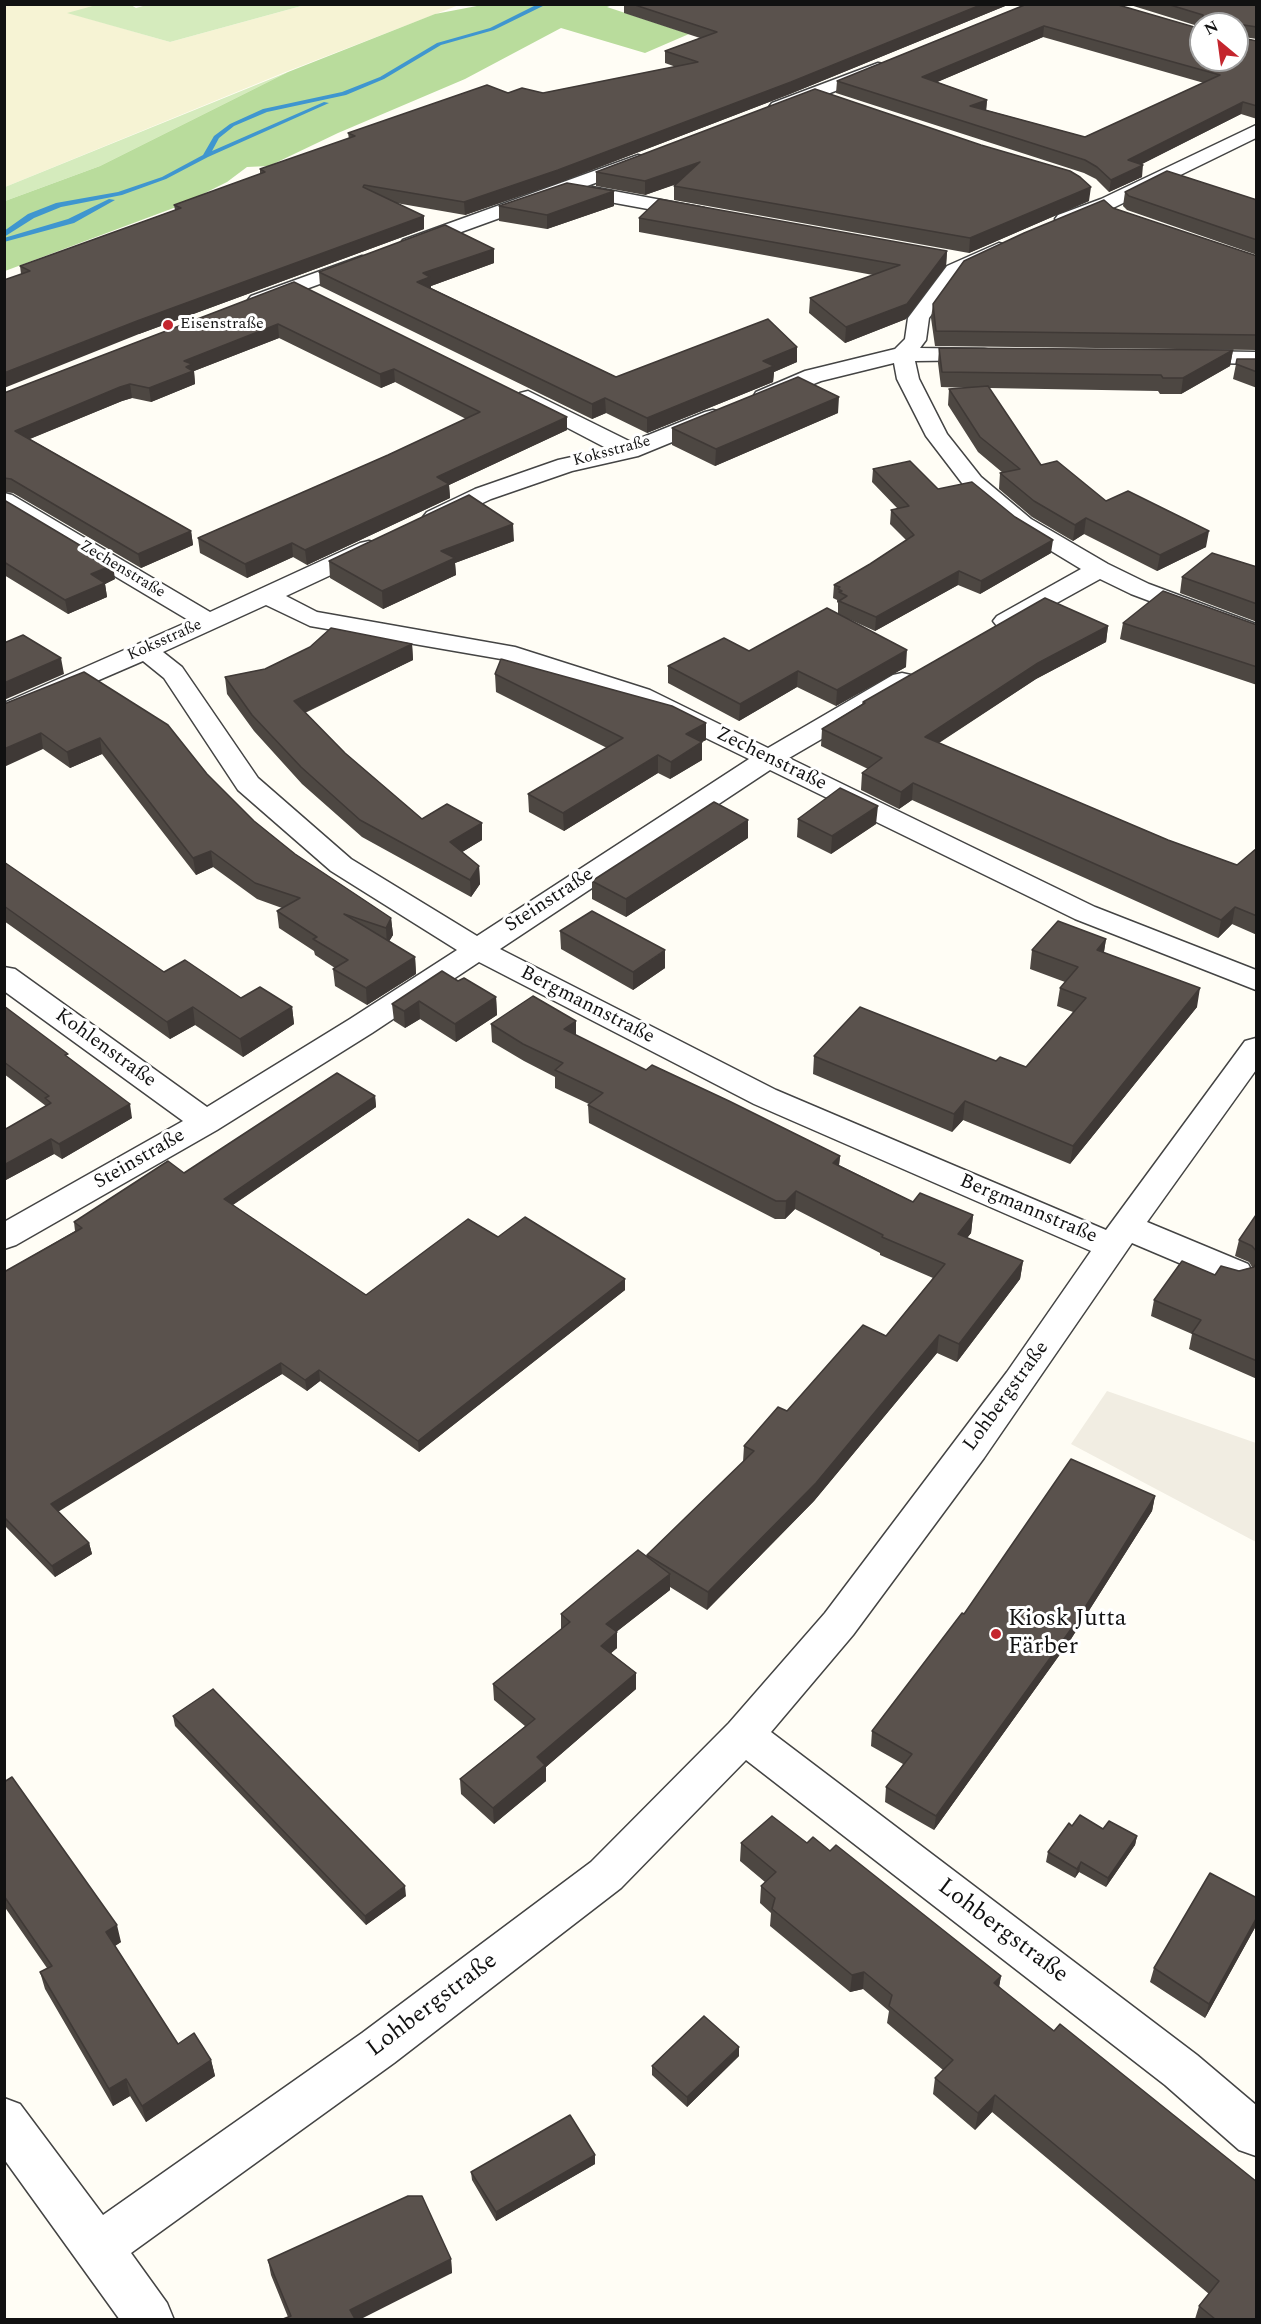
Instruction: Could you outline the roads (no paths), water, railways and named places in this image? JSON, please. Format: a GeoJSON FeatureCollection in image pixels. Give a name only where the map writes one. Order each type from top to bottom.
{"type":"FeatureCollection","features":[{"type":"Feature","properties":{"kind":"street"},"geometry":{"type":"LineString","coordinates":[[764,113],[896,60]]}},
{"type":"Feature","properties":{"kind":"street"},"geometry":{"type":"LineString","coordinates":[[814,94],[836,101]]}},
{"type":"Feature","properties":{"kind":"street"},"geometry":{"type":"LineString","coordinates":[[1042,229],[1107,203],[1257,130]]}},
{"type":"Feature","properties":{"kind":"street"},"geometry":{"type":"LineString","coordinates":[[396,249],[655,155]]}},
{"type":"Feature","properties":{"kind":"street"},"geometry":{"type":"LineString","coordinates":[[566,189],[715,216]]}},
{"type":"Feature","properties":{"kind":"street"},"geometry":{"type":"LineString","coordinates":[[1015,241],[954,270],[919,318],[915,340],[903,354],[908,379],[937,436],[973,482],[1023,524],[1099,570],[1140,589],[1257,633]]}},
{"type":"Feature","properties":{"kind":"street"},"geometry":{"type":"LineString","coordinates":[[937,255],[972,262]]}},
{"type":"Feature","properties":{"kind":"street"},"geometry":{"type":"LineString","coordinates":[[243,306],[374,257]]}},
{"type":"Feature","properties":{"kind":"street"},"geometry":{"type":"LineString","coordinates":[[297,286],[326,299]]}},
{"type":"Feature","properties":{"kind":"street","name":"Koksstraße"},"geometry":{"type":"LineString","coordinates":[[419,524],[483,494],[566,465],[630,451],[813,376],[903,354],[1009,356]]}},
{"type":"Feature","properties":{"kind":"street"},"geometry":{"type":"LineString","coordinates":[[1162,357],[1257,358]]}},
{"type":"Feature","properties":{"kind":"street"},"geometry":{"type":"LineString","coordinates":[[507,388],[630,451]]}},
{"type":"Feature","properties":{"kind":"street","name":"Zechenstraße"},"geometry":{"type":"LineString","coordinates":[[4,500],[209,622]]}},
{"type":"Feature","properties":{"kind":"street","name":"Koksstraße"},"geometry":{"type":"LineString","coordinates":[[4,713],[267,596],[386,540]]}},
{"type":"Feature","properties":{"kind":"street"},"geometry":{"type":"LineString","coordinates":[[979,637],[1099,570]]}},
{"type":"Feature","properties":{"kind":"street","name":"Zechenstraße"},"geometry":{"type":"LineString","coordinates":[[267,596],[310,618],[507,652],[641,696],[1085,913],[1257,981]]}},
{"type":"Feature","properties":{"kind":"street","name":"Bergmannstraße"},"geometry":{"type":"LineString","coordinates":[[145,650],[173,673],[248,784],[341,865],[477,949],[765,1097],[1119,1237],[1236,1273]]}},
{"type":"Feature","properties":{"kind":"street","name":"Steinstraße"},"geometry":{"type":"LineString","coordinates":[[4,1237],[206,1122],[361,1026],[768,759],[929,665]]}},
{"type":"Feature","properties":{"kind":"street","name":"Kohlenstraße"},"geometry":{"type":"LineString","coordinates":[[4,976],[206,1122]]}},
{"type":"Feature","properties":{"kind":"street","name":"Lohbergstraße"},"geometry":{"type":"LineString","coordinates":[[97,2248],[378,2048],[606,1875],[744,1735],[846,1615],[1020,1381],[1119,1237],[1257,1048]]}},
{"type":"Feature","properties":{"kind":"street","name":"Lohbergstraße"},"geometry":{"type":"LineString","coordinates":[[744,1735],[1181,2070],[1257,2134]]}},
{"type":"Feature","properties":{"kind":"street"},"geometry":{"type":"LineString","coordinates":[[4,2120],[150,2319]]}},
{"type":"Feature","properties":{"kind":"waterway"},"geometry":{"type":"LineString","coordinates":[[206,156],[216,137],[232,125],[265,110],[344,94],[382,78],[439,44],[492,29],[544,4]]}},
{"type":"Feature","properties":{"kind":"waterway"},"geometry":{"type":"LineString","coordinates":[[206,156],[326,103]]}},
{"type":"Feature","properties":{"kind":"waterway"},"geometry":{"type":"LineString","coordinates":[[4,235],[31,216],[59,205],[120,194],[164,178],[206,156]]}},
{"type":"Feature","properties":{"kind":"waterway"},"geometry":{"type":"LineString","coordinates":[[5,240],[71,221],[111,200]]}},
{"type":"Feature","properties":{"kind":"place","name":"Eisenstraße"},"geometry":{"type":"Point","coordinates":[168,325]}},
{"type":"Feature","properties":{"kind":"place","name":"Kiosk Jutta Färber"},"geometry":{"type":"Point","coordinates":[996,1634]}}]}
